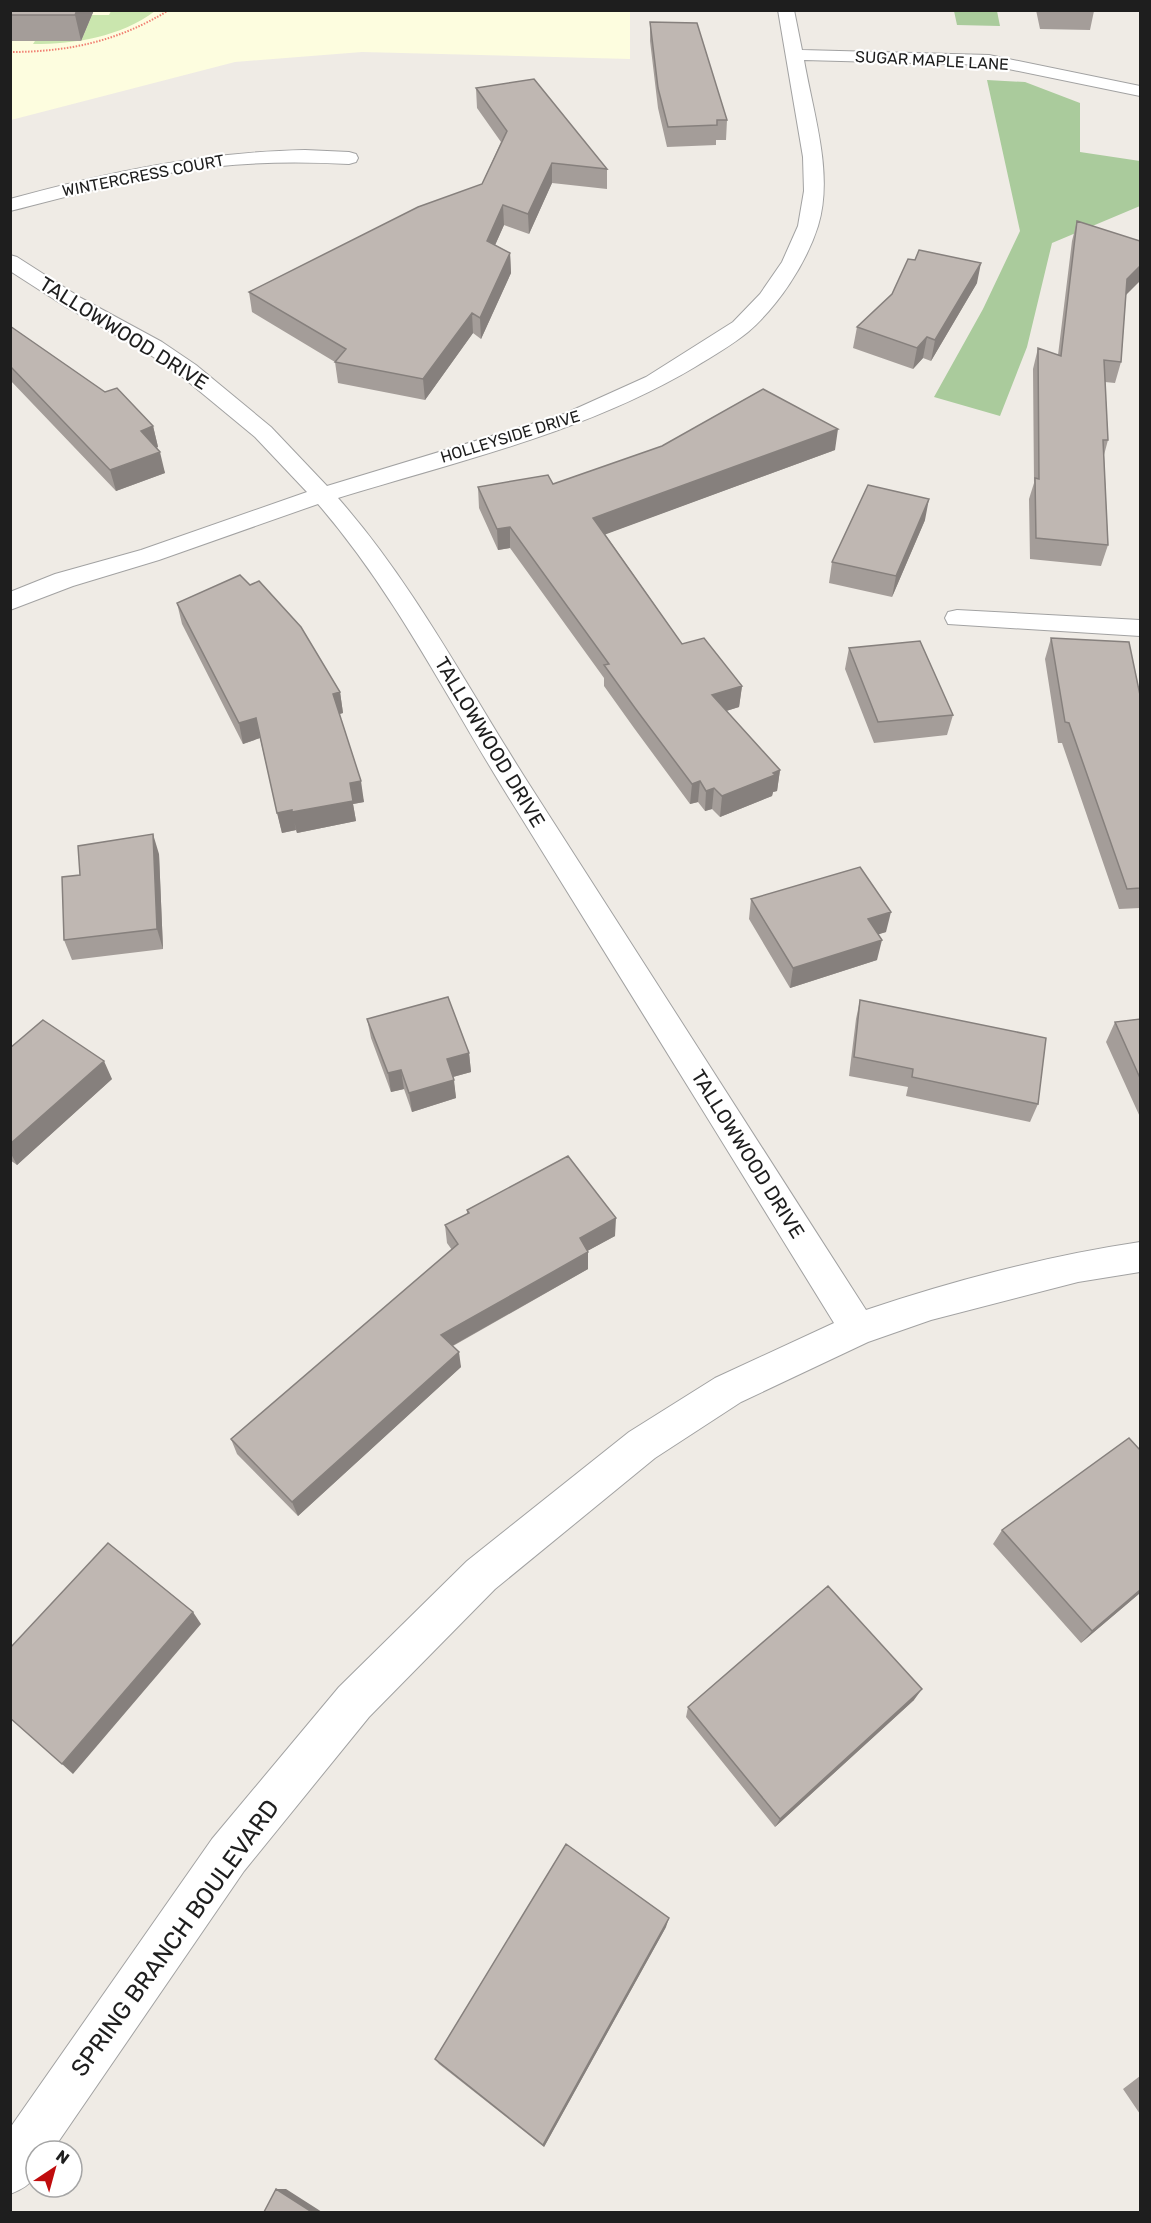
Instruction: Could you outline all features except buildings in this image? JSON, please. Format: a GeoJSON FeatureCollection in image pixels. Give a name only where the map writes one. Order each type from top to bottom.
{"type":"FeatureCollection","features":[{"type":"Feature","properties":{"kind":"street","name":"HOLLEYSIDE DRIVE"},"geometry":{"type":"LineString","coordinates":[[10,602],[64,580],[150,555],[325,494],[572,419],[654,382],[741,327],[768,298],[792,262],[808,226],[814,191],[812,157],[792,55],[786,10]]}},
{"type":"Feature","properties":{"kind":"street","name":"SUGAR MAPLE LANE"},"geometry":{"type":"LineString","coordinates":[[792,55],[989,60],[1140,91]]}},
{"type":"Feature","properties":{"kind":"street","name":"WINTERCRESS COURT"},"geometry":{"type":"LineString","coordinates":[[10,205],[64,190],[203,160],[258,155],[349,158]]}},
{"type":"Feature","properties":{"kind":"street","name":"TALLOWWOOD DRIVE"},"geometry":{"type":"LineString","coordinates":[[10,261],[84,309],[155,348],[220,394],[291,458],[325,494],[371,553],[444,665],[487,740],[858,1329]]}},
{"type":"Feature","properties":{"kind":"street","name":"SPRING BRANCH BOULEVARD"},"geometry":{"type":"LineString","coordinates":[[10,2170],[228,1855],[354,1702],[481,1575],[642,1445],[728,1390],[858,1329],[931,1304],[1078,1267],[1140,1257]]}},
{"type":"Feature","properties":{"kind":"lane"},"geometry":{"type":"LineString","coordinates":[[957,618],[1140,628]]}},
{"type":"Feature","properties":{"kind":"path"},"geometry":{"type":"LineString","coordinates":[[10,52],[45,52],[82,48],[132,31],[169,10]]}},
{"type":"Feature","properties":{"kind":"shaded area"},"geometry":{"type":"Polygon","coordinates":[[[11,11],[630,11],[630,59],[362,52],[235,62],[11,120],[11,11]]]}},
{"type":"Feature","properties":{"kind":"green space"},"geometry":{"type":"Polygon","coordinates":[[[111,11],[155,11],[112,33],[81,40],[92,15],[109,15],[111,11]]]}},
{"type":"Feature","properties":{"kind":"green space"},"geometry":{"type":"Polygon","coordinates":[[[954,11],[997,11],[1000,26],[957,25],[954,11]]]}},
{"type":"Feature","properties":{"kind":"green space"},"geometry":{"type":"Polygon","coordinates":[[[35,41],[77,41],[49,44],[33,44],[35,41]]]}},
{"type":"Feature","properties":{"kind":"green space"},"geometry":{"type":"Polygon","coordinates":[[[987,80],[1025,82],[1080,103],[1080,152],[1140,161],[1140,206],[1052,243],[1027,347],[1000,416],[934,397],[983,309],[1020,231],[987,80]]]}}]}
